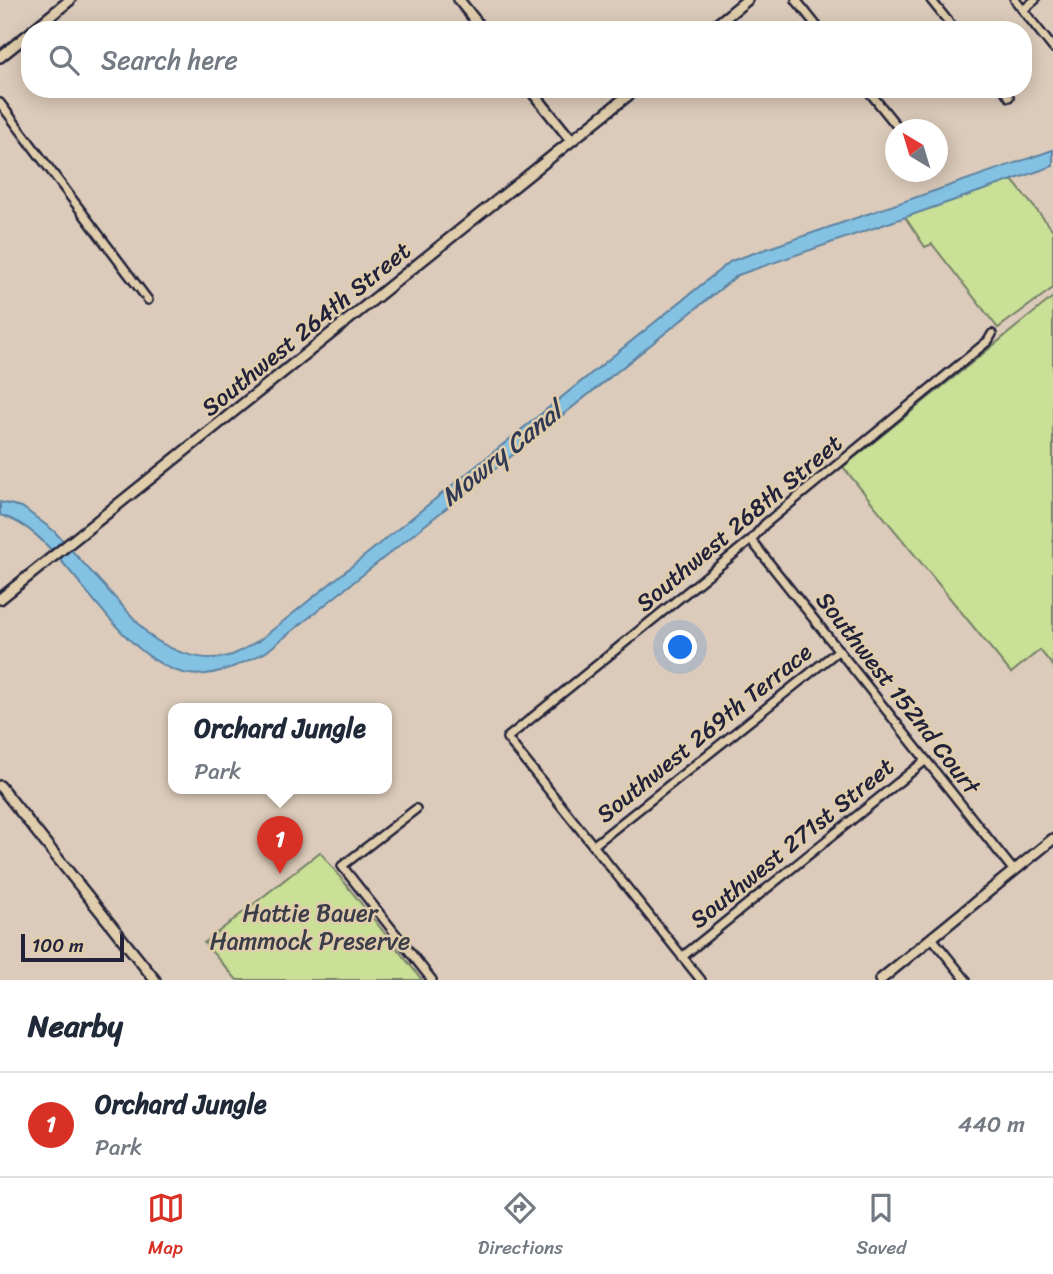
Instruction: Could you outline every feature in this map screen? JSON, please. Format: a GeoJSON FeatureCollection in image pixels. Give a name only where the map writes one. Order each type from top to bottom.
{"type":"FeatureCollection","features":[{"type":"Feature","properties":{"kind":"street"},"geometry":{"type":"LineString","coordinates":[[44,21],[70,0]]}},
{"type":"Feature","properties":{"kind":"street"},"geometry":{"type":"LineString","coordinates":[[459,0],[476,21]]}},
{"type":"Feature","properties":{"kind":"street"},"geometry":{"type":"LineString","coordinates":[[721,21],[747,0]]}},
{"type":"Feature","properties":{"kind":"street"},"geometry":{"type":"LineString","coordinates":[[796,0],[813,21]]}},
{"type":"Feature","properties":{"kind":"street"},"geometry":{"type":"LineString","coordinates":[[930,0],[948,21]]}},
{"type":"Feature","properties":{"kind":"street"},"geometry":{"type":"LineString","coordinates":[[1015,0],[1032,21]]}},
{"type":"Feature","properties":{"kind":"street"},"geometry":{"type":"LineString","coordinates":[[1023,10],[1035,0]]}},
{"type":"Feature","properties":{"kind":"street"},"geometry":{"type":"LineString","coordinates":[[1032,21],[1053,48]]}},
{"type":"Feature","properties":{"kind":"street"},"geometry":{"type":"LineString","coordinates":[[0,57],[21,40]]}},
{"type":"Feature","properties":{"kind":"street"},"geometry":{"type":"LineString","coordinates":[[537,98],[571,140]]}},
{"type":"Feature","properties":{"kind":"street","name":"Southwest 264th Street"},"geometry":{"type":"LineString","coordinates":[[0,599],[625,98]]}},
{"type":"Feature","properties":{"kind":"street"},"geometry":{"type":"LineString","coordinates":[[874,98],[891,119]]}},
{"type":"Feature","properties":{"kind":"street"},"geometry":{"type":"LineString","coordinates":[[0,103],[148,300]]}},
{"type":"Feature","properties":{"kind":"street","name":"Southwest 268th Street"},"geometry":{"type":"LineString","coordinates":[[594,845],[508,738],[751,540],[765,524],[988,341],[992,334]]}},
{"type":"Feature","properties":{"kind":"street","name":"Southwest 152nd Court"},"geometry":{"type":"LineString","coordinates":[[751,540],[1014,871]]}},
{"type":"Feature","properties":{"kind":"street","name":"Southwest 269th Terrace"},"geometry":{"type":"LineString","coordinates":[[594,845],[839,650]]}},
{"type":"Feature","properties":{"kind":"street","name":"Southwest 271st Street"},"geometry":{"type":"LineString","coordinates":[[682,957],[926,760]]}},
{"type":"Feature","properties":{"kind":"street"},"geometry":{"type":"LineString","coordinates":[[0,786],[155,980]]}},
{"type":"Feature","properties":{"kind":"street"},"geometry":{"type":"LineString","coordinates":[[416,809],[342,866],[432,980]]}},
{"type":"Feature","properties":{"kind":"street"},"geometry":{"type":"LineString","coordinates":[[880,980],[1053,839]]}},
{"type":"Feature","properties":{"kind":"street"},"geometry":{"type":"LineString","coordinates":[[594,845],[701,980]]}},
{"type":"Feature","properties":{"kind":"street"},"geometry":{"type":"LineString","coordinates":[[932,938],[966,980]]}},
{"type":"Feature","properties":{"kind":"green space"},"geometry":{"type":"Polygon","coordinates":[[[1012,180],[1053,230],[1053,288],[998,328],[932,244],[925,247],[905,217],[1012,180]]]}},
{"type":"Feature","properties":{"kind":"green space"},"geometry":{"type":"Polygon","coordinates":[[[1053,297],[1053,666],[1040,650],[1011,673],[843,467],[1053,297]]]}},
{"type":"Feature","properties":{"kind":"green space","name":"Hattie Bauer Hammock Preserve"},"geometry":{"type":"Polygon","coordinates":[[[320,852],[422,980],[237,980],[204,943],[320,852]]]}},
{"type":"Feature","properties":{"kind":"water","name":"Mowry Canal"},"geometry":{"type":"Polygon","coordinates":[[[1053,150],[1053,166],[738,275],[266,652],[230,668],[206,674],[185,673],[164,666],[144,653],[125,636],[42,541],[19,523],[0,515],[0,502],[22,507],[54,531],[157,641],[176,651],[197,657],[229,656],[260,640],[731,261],[1053,150]]]}},
{"type":"Feature","properties":{"kind":"place","name":"Orchard Jungle"},"geometry":{"type":"Point","coordinates":[280,874]}}]}
